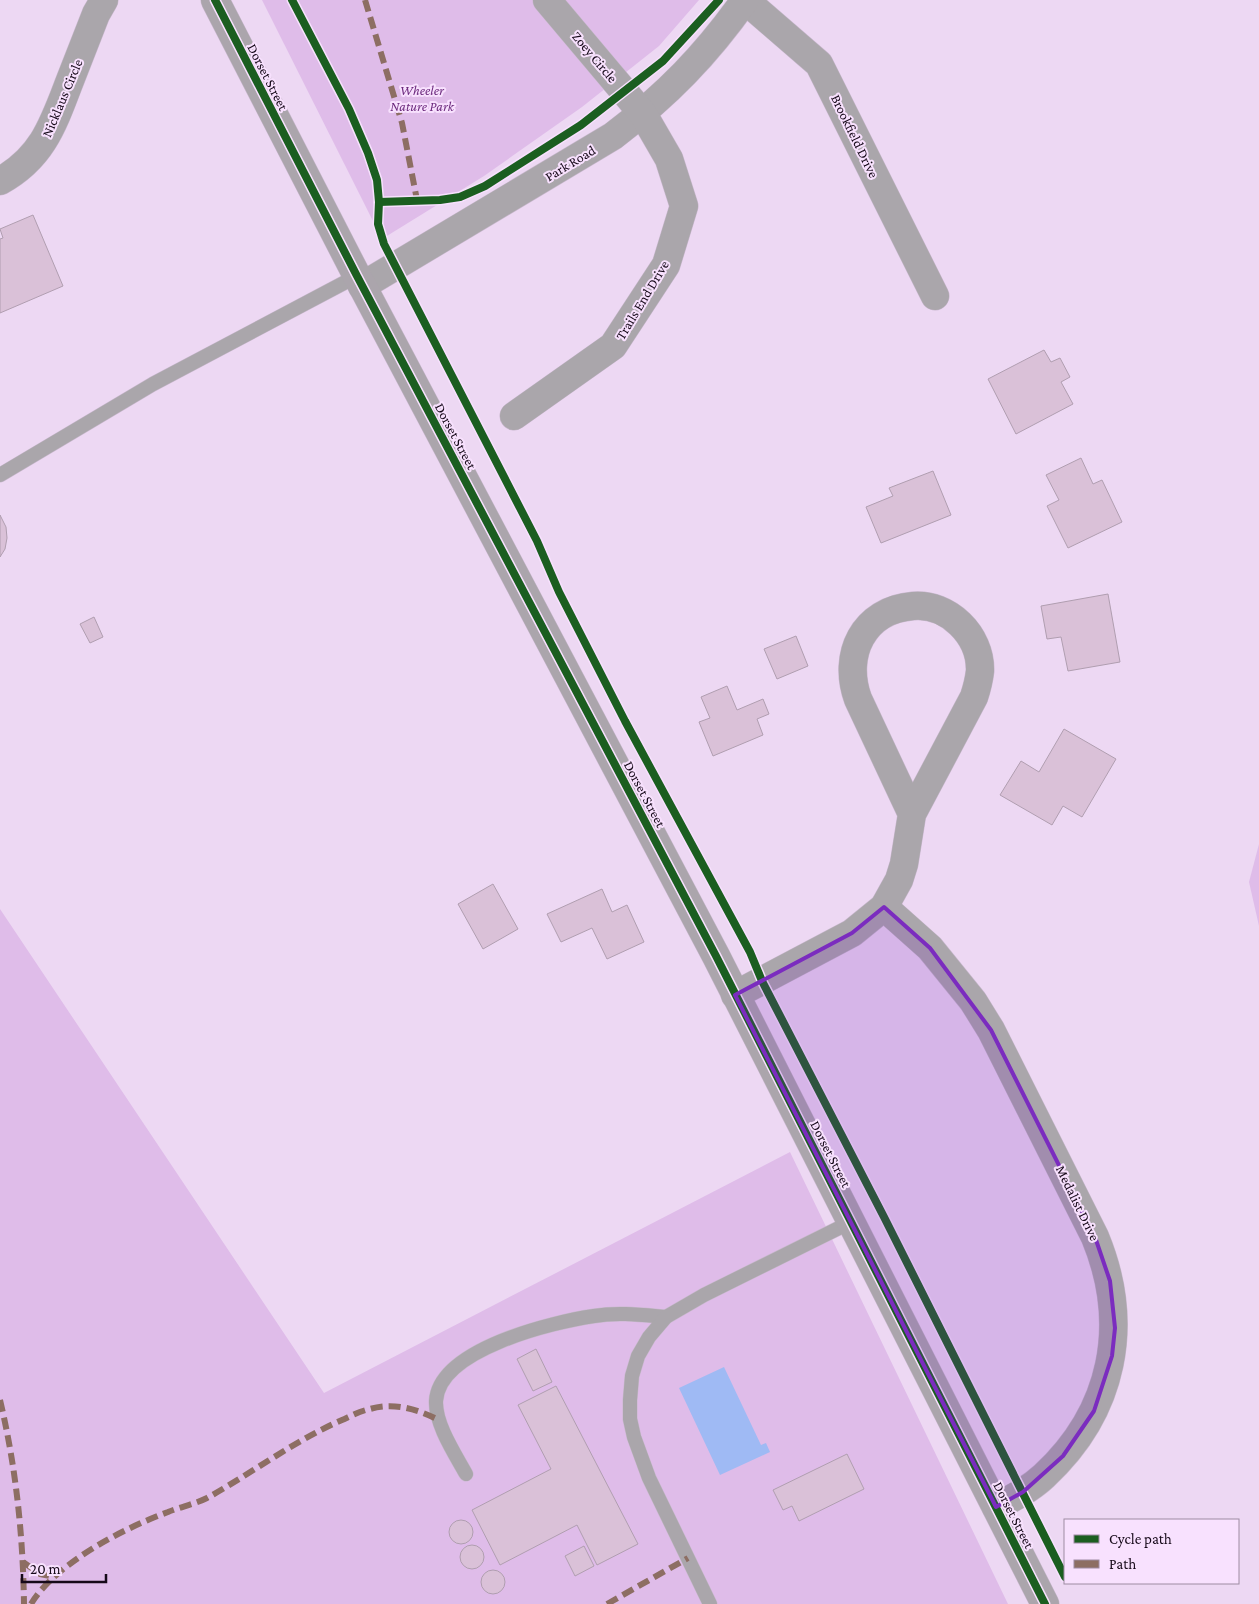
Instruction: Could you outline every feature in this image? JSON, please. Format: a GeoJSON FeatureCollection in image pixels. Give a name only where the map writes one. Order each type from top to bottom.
{"type":"FeatureCollection","features":[{"type":"Feature","properties":{"kind":"street","name":"Nicklaus Circle"},"geometry":{"type":"LineString","coordinates":[[0,181],[12,174],[29,159],[52,128],[96,14],[104,0]]}},
{"type":"Feature","properties":{"kind":"street","name":"Dorset Street"},"geometry":{"type":"LineString","coordinates":[[215,0],[360,281],[707,938],[1045,1604]]}},
{"type":"Feature","properties":{"kind":"street","name":"Zoey Circle"},"geometry":{"type":"LineString","coordinates":[[547,0],[643,114]]}},
{"type":"Feature","properties":{"kind":"street","name":"Park Road"},"geometry":{"type":"LineString","coordinates":[[360,281],[580,157],[613,136],[643,114],[698,61],[745,0]]}},
{"type":"Feature","properties":{"kind":"street","name":"Brookfield Drive"},"geometry":{"type":"LineString","coordinates":[[745,0],[819,64],[935,296]]}},
{"type":"Feature","properties":{"kind":"street","name":"Trails End Drive"},"geometry":{"type":"LineString","coordinates":[[514,416],[614,346],[666,265],[684,206],[669,159],[643,114]]}},
{"type":"Feature","properties":{"kind":"street"},"geometry":{"type":"LineString","coordinates":[[735,995],[852,933],[884,907],[899,880],[904,864],[912,814],[974,697],[980,669],[978,654],[973,641],[960,624],[943,612],[929,607],[915,606],[901,608],[875,620],[865,631],[858,643],[853,657],[852,671],[853,685],[858,699],[912,814]]}},
{"type":"Feature","properties":{"kind":"street","name":"Medalist Drive"},"geometry":{"type":"LineString","coordinates":[[884,907],[930,948],[973,1001],[991,1030],[1095,1237],[1104,1257],[1110,1281],[1114,1328],[1112,1356],[1104,1385],[1094,1410],[1081,1434],[1043,1477],[1023,1492],[996,1507]]}},
{"type":"Feature","properties":{"kind":"lane"},"geometry":{"type":"LineString","coordinates":[[0,475],[153,384],[360,281]]}},
{"type":"Feature","properties":{"kind":"lane"},"geometry":{"type":"LineString","coordinates":[[710,1604],[649,1478],[634,1437],[630,1419],[630,1400],[632,1376],[638,1356],[649,1337],[666,1317],[704,1295],[851,1222]]}},
{"type":"Feature","properties":{"kind":"lane"},"geometry":{"type":"LineString","coordinates":[[466,1474],[439,1420],[436,1401],[441,1382],[447,1374],[463,1361],[508,1338],[551,1325],[594,1316],[622,1314],[666,1317]]}},
{"type":"Feature","properties":{"kind":"highlighted area"},"geometry":{"type":"Polygon","coordinates":[[[884,907],[930,948],[991,1030],[1095,1237],[1110,1281],[1115,1328],[1112,1356],[1094,1411],[1063,1456],[1023,1492],[996,1507],[735,995],[852,933],[884,907]]]}},
{"type":"Feature","properties":{"kind":"green space","name":"Wheeler Nature Park"},"geometry":{"type":"Polygon","coordinates":[[[262,0],[699,0],[659,46],[582,107],[484,176],[382,239],[262,0]]]}},
{"type":"Feature","properties":{"kind":"green space"},"geometry":{"type":"Polygon","coordinates":[[[1259,844],[1259,926],[1249,882],[1259,844]]]}},
{"type":"Feature","properties":{"kind":"green space"},"geometry":{"type":"Polygon","coordinates":[[[0,909],[324,1393],[790,1152],[1008,1604],[0,1604],[0,909]]]}},
{"type":"Feature","properties":{"kind":"water"},"geometry":{"type":"Polygon","coordinates":[[[724,1367],[761,1445],[766,1443],[770,1452],[720,1475],[679,1388],[724,1367]]]}},
{"type":"Feature","properties":{"kind":"building"},"geometry":{"type":"Polygon","coordinates":[[[33,215],[63,286],[0,313],[0,239],[3,238],[0,229],[33,215]]]}},
{"type":"Feature","properties":{"kind":"building"},"geometry":{"type":"Polygon","coordinates":[[[1044,350],[1051,362],[1060,358],[1070,377],[1061,382],[1073,404],[1016,434],[988,379],[1044,350]]]}},
{"type":"Feature","properties":{"kind":"building"},"geometry":{"type":"Polygon","coordinates":[[[1081,458],[1093,484],[1102,480],[1122,522],[1068,548],[1047,506],[1059,500],[1046,475],[1081,458]]]}},
{"type":"Feature","properties":{"kind":"building"},"geometry":{"type":"Polygon","coordinates":[[[933,471],[951,515],[881,543],[866,507],[893,496],[889,488],[933,471]]]}},
{"type":"Feature","properties":{"kind":"building"},"geometry":{"type":"Polygon","coordinates":[[[0,515],[6,527],[7,538],[5,549],[0,557],[0,515]]]}},
{"type":"Feature","properties":{"kind":"building"},"geometry":{"type":"Polygon","coordinates":[[[1108,594],[1120,662],[1068,671],[1061,637],[1047,639],[1041,606],[1108,594]]]}},
{"type":"Feature","properties":{"kind":"building"},"geometry":{"type":"Polygon","coordinates":[[[94,617],[103,637],[90,643],[80,624],[94,617]]]}},
{"type":"Feature","properties":{"kind":"building"},"geometry":{"type":"Polygon","coordinates":[[[796,636],[808,666],[777,679],[764,649],[796,636]]]}},
{"type":"Feature","properties":{"kind":"building"},"geometry":{"type":"Polygon","coordinates":[[[727,686],[737,710],[763,699],[769,714],[757,719],[763,735],[713,756],[699,722],[710,718],[701,697],[727,686]]]}},
{"type":"Feature","properties":{"kind":"building"},"geometry":{"type":"Polygon","coordinates":[[[1064,729],[1116,759],[1082,817],[1063,806],[1052,825],[1000,795],[1021,761],[1039,772],[1064,729]]]}},
{"type":"Feature","properties":{"kind":"building"},"geometry":{"type":"Polygon","coordinates":[[[493,884],[518,929],[483,949],[458,904],[493,884]]]}},
{"type":"Feature","properties":{"kind":"building"},"geometry":{"type":"Polygon","coordinates":[[[602,889],[612,912],[627,905],[644,942],[607,959],[592,928],[561,942],[547,914],[602,889]]]}},
{"type":"Feature","properties":{"kind":"building"},"geometry":{"type":"Polygon","coordinates":[[[536,1349],[552,1382],[533,1391],[517,1359],[536,1349]]]}},
{"type":"Feature","properties":{"kind":"building"},"geometry":{"type":"Polygon","coordinates":[[[556,1386],[638,1544],[597,1565],[577,1525],[500,1565],[472,1510],[551,1469],[518,1405],[556,1386]]]}},
{"type":"Feature","properties":{"kind":"building"},"geometry":{"type":"Polygon","coordinates":[[[847,1454],[864,1489],[799,1521],[792,1506],[783,1510],[773,1490],[847,1454]]]}},
{"type":"Feature","properties":{"kind":"building"},"geometry":{"type":"Polygon","coordinates":[[[461,1520],[470,1523],[473,1532],[470,1541],[461,1544],[452,1541],[449,1532],[452,1523],[461,1520]]]}},
{"type":"Feature","properties":{"kind":"building"},"geometry":{"type":"Polygon","coordinates":[[[472,1545],[481,1548],[484,1557],[481,1566],[472,1569],[463,1566],[460,1557],[463,1548],[472,1545]]]}},
{"type":"Feature","properties":{"kind":"building"},"geometry":{"type":"Polygon","coordinates":[[[584,1546],[594,1566],[575,1576],[565,1556],[584,1546]]]}},
{"type":"Feature","properties":{"kind":"building"},"geometry":{"type":"Polygon","coordinates":[[[493,1570],[501,1574],[505,1582],[501,1590],[493,1594],[485,1590],[481,1582],[485,1574],[493,1570]]]}},
{"type":"Feature","properties":{"kind":"marked path"},"geometry":{"type":"LineString","coordinates":[[365,0],[402,123],[417,200]]}},
{"type":"Feature","properties":{"kind":"marked path"},"geometry":{"type":"LineString","coordinates":[[0,1400],[6,1425],[18,1501],[24,1604]]}},
{"type":"Feature","properties":{"kind":"marked path"},"geometry":{"type":"LineString","coordinates":[[31,1604],[42,1589],[57,1575],[74,1561],[112,1537],[151,1519],[207,1498],[290,1447],[352,1415],[388,1406],[414,1410],[439,1420]]}},
{"type":"Feature","properties":{"kind":"marked path"},"geometry":{"type":"LineString","coordinates":[[607,1604],[688,1558]]}},
{"type":"Feature","properties":{"kind":"marked path"},"geometry":{"type":"LineString","coordinates":[[23,1562],[40,1574],[54,1577]]}},
{"type":"Feature","properties":{"kind":"cycle path"},"geometry":{"type":"LineString","coordinates":[[215,0],[357,276],[716,956],[1045,1604]]}},
{"type":"Feature","properties":{"kind":"cycle path"},"geometry":{"type":"LineString","coordinates":[[292,0],[349,109],[368,153],[377,180],[378,224],[384,244],[537,541],[559,592],[625,721],[750,952],[762,981],[884,1217],[1064,1575]]}},
{"type":"Feature","properties":{"kind":"cycle path"},"geometry":{"type":"LineString","coordinates":[[379,202],[440,200],[460,197],[485,186],[581,125],[663,61],[719,0]]}}]}
